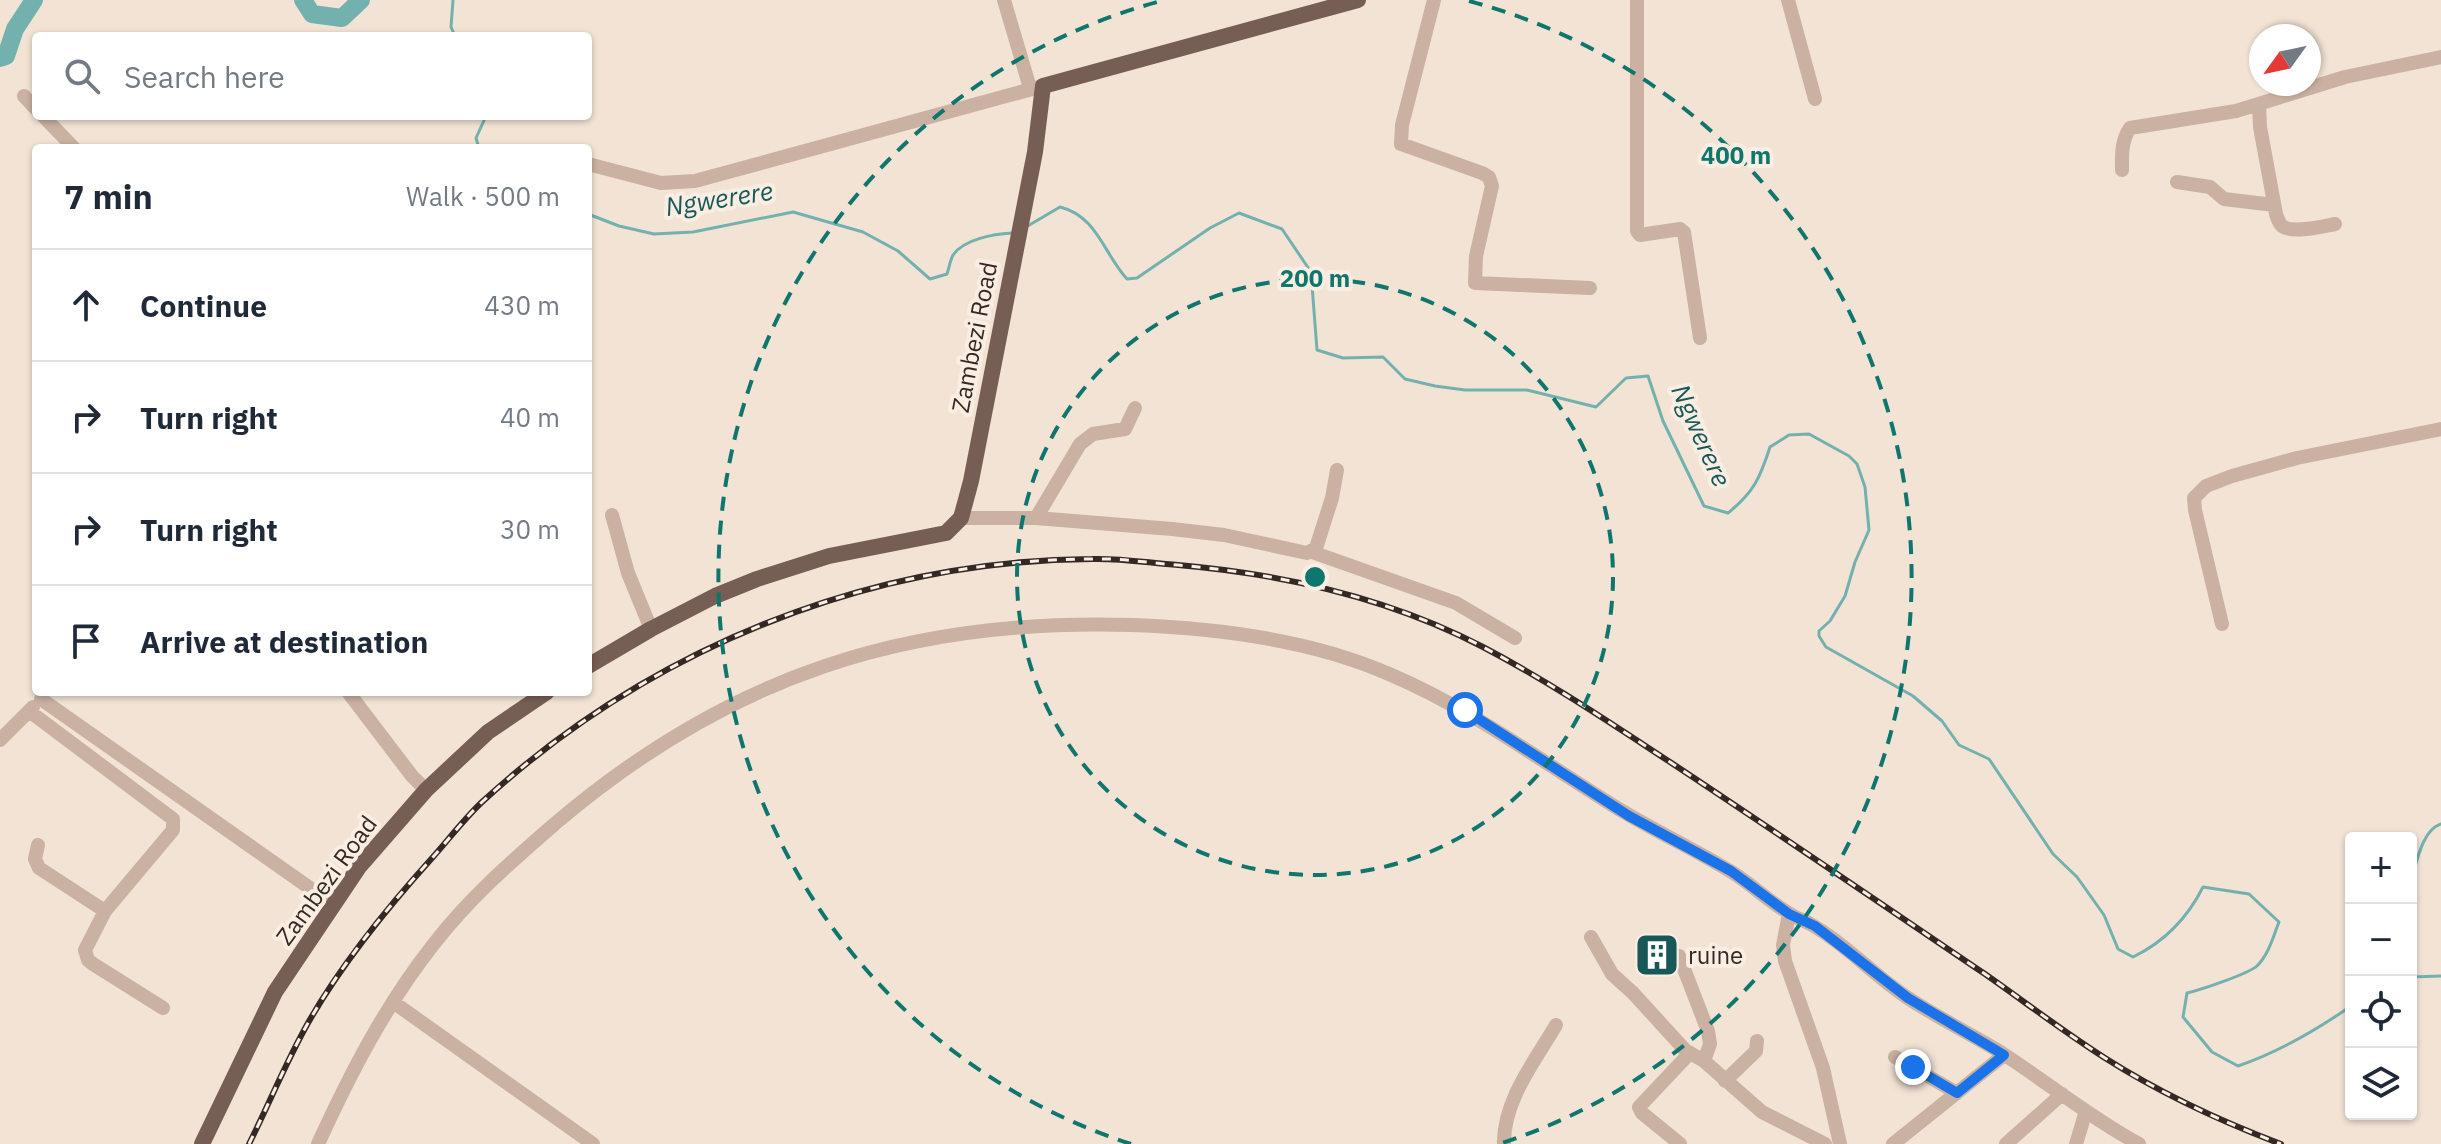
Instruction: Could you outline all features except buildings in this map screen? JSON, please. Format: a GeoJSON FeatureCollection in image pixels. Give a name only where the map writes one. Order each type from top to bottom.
{"type":"FeatureCollection","features":[{"type":"Feature","properties":{"kind":"main road"},"geometry":{"type":"LineString","coordinates":[[1036,87],[1358,0]]}},
{"type":"Feature","properties":{"kind":"main road","name":"Zambezi Road"},"geometry":{"type":"LineString","coordinates":[[961,518],[971,481],[1035,152],[1036,87]]}},
{"type":"Feature","properties":{"kind":"main road"},"geometry":{"type":"LineString","coordinates":[[592,664],[715,596],[757,579],[829,556],[946,533],[961,518]]}},
{"type":"Feature","properties":{"kind":"main road","name":"Zambezi Road"},"geometry":{"type":"LineString","coordinates":[[202,1144],[275,992],[359,867],[426,790],[488,732],[541,696]]}},
{"type":"Feature","properties":{"kind":"street"},"geometry":{"type":"LineString","coordinates":[[592,165],[661,183],[695,181],[1036,87],[1004,0]]}},
{"type":"Feature","properties":{"kind":"street"},"geometry":{"type":"LineString","coordinates":[[1434,0],[1402,125],[1401,144],[1489,177],[1492,186],[1476,256],[1475,283],[1590,288]]}},
{"type":"Feature","properties":{"kind":"street"},"geometry":{"type":"LineString","coordinates":[[1637,0],[1637,231],[1640,235],[1680,229],[1684,232],[1700,338]]}},
{"type":"Feature","properties":{"kind":"street"},"geometry":{"type":"LineString","coordinates":[[1788,0],[1815,99]]}},
{"type":"Feature","properties":{"kind":"street"},"geometry":{"type":"LineString","coordinates":[[2122,170],[2122,149],[2130,128],[2195,119],[2259,104],[2345,77],[2441,57]]}},
{"type":"Feature","properties":{"kind":"street"},"geometry":{"type":"LineString","coordinates":[[24,96],[32,105]]}},
{"type":"Feature","properties":{"kind":"street"},"geometry":{"type":"LineString","coordinates":[[2259,104],[2260,127],[2280,223],[2286,228],[2299,230],[2335,224]]}},
{"type":"Feature","properties":{"kind":"street"},"geometry":{"type":"LineString","coordinates":[[47,120],[70,144]]}},
{"type":"Feature","properties":{"kind":"street"},"geometry":{"type":"LineString","coordinates":[[2177,182],[2210,187],[2224,199],[2274,205]]}},
{"type":"Feature","properties":{"kind":"street"},"geometry":{"type":"LineString","coordinates":[[1036,518],[1080,444],[1093,434],[1125,429],[1135,408]]}},
{"type":"Feature","properties":{"kind":"street"},"geometry":{"type":"LineString","coordinates":[[2222,624],[2195,510],[2194,498],[2206,486],[2297,458],[2441,429]]}},
{"type":"Feature","properties":{"kind":"street"},"geometry":{"type":"LineString","coordinates":[[1312,552],[1326,520],[1337,470]]}},
{"type":"Feature","properties":{"kind":"street"},"geometry":{"type":"LineString","coordinates":[[612,515],[628,573],[651,629]]}},
{"type":"Feature","properties":{"kind":"street"},"geometry":{"type":"LineString","coordinates":[[961,518],[1036,518],[1224,535],[1312,552],[1456,603],[1515,638]]}},
{"type":"Feature","properties":{"kind":"street"},"geometry":{"type":"LineString","coordinates":[[318,1144],[365,1046],[432,946],[491,878],[581,802],[632,764],[693,725],[777,683],[832,662],[911,642],[991,629],[1092,624],[1224,632],[1325,652],[1381,670],[1465,710],[1629,816],[1731,871],[1789,914],[1815,926],[1908,998],[2004,1055],[2139,1144]]}},
{"type":"Feature","properties":{"kind":"street"},"geometry":{"type":"LineString","coordinates":[[0,740],[43,696]]}},
{"type":"Feature","properties":{"kind":"street"},"geometry":{"type":"LineString","coordinates":[[45,696],[334,905]]}},
{"type":"Feature","properties":{"kind":"street"},"geometry":{"type":"LineString","coordinates":[[351,696],[426,790]]}},
{"type":"Feature","properties":{"kind":"street"},"geometry":{"type":"LineString","coordinates":[[29,711],[173,819],[173,830],[105,911],[85,950],[88,960],[163,1008]]}},
{"type":"Feature","properties":{"kind":"street"},"geometry":{"type":"LineString","coordinates":[[38,845],[35,859],[39,868],[105,911]]}},
{"type":"Feature","properties":{"kind":"street"},"geometry":{"type":"LineString","coordinates":[[1789,914],[1783,945],[1785,961],[1823,1068],[1840,1144]]}},
{"type":"Feature","properties":{"kind":"street"},"geometry":{"type":"LineString","coordinates":[[1591,937],[1612,974],[1628,987],[1689,1054],[1704,1061],[1762,1112],[1825,1144]]}},
{"type":"Feature","properties":{"kind":"street"},"geometry":{"type":"LineString","coordinates":[[1679,956],[1708,1031],[1710,1044],[1704,1061]]}},
{"type":"Feature","properties":{"kind":"street"},"geometry":{"type":"LineString","coordinates":[[393,1002],[593,1144]]}},
{"type":"Feature","properties":{"kind":"street"},"geometry":{"type":"LineString","coordinates":[[1504,1144],[1504,1126],[1512,1106],[1530,1067],[1556,1025]]}},
{"type":"Feature","properties":{"kind":"street"},"geometry":{"type":"LineString","coordinates":[[1725,1081],[1756,1051],[1757,1041]]}},
{"type":"Feature","properties":{"kind":"street"},"geometry":{"type":"LineString","coordinates":[[1680,1144],[1642,1113],[1639,1107],[1689,1054]]}},
{"type":"Feature","properties":{"kind":"street"},"geometry":{"type":"LineString","coordinates":[[1893,1144],[2004,1055]]}},
{"type":"Feature","properties":{"kind":"street"},"geometry":{"type":"LineString","coordinates":[[1895,1057],[1957,1093]]}},
{"type":"Feature","properties":{"kind":"street"},"geometry":{"type":"LineString","coordinates":[[2006,1144],[2062,1094]]}},
{"type":"Feature","properties":{"kind":"street"},"geometry":{"type":"LineString","coordinates":[[2076,1144],[2086,1111]]}},
{"type":"Feature","properties":{"kind":"waterway","name":"Ngwerere"},"geometry":{"type":"LineString","coordinates":[[0,58],[6,56],[15,29],[34,0]]}},
{"type":"Feature","properties":{"kind":"waterway","name":"Ngwerere"},"geometry":{"type":"LineString","coordinates":[[303,0],[312,14],[342,18],[361,0]]}},
{"type":"Feature","properties":{"kind":"waterway","name":"Ngwerere"},"geometry":{"type":"LineString","coordinates":[[453,0],[453,32]]}},
{"type":"Feature","properties":{"kind":"waterway","name":"Ngwerere"},"geometry":{"type":"LineString","coordinates":[[478,144],[476,138],[484,120]]}},
{"type":"Feature","properties":{"kind":"waterway","name":"Ngwerere"},"geometry":{"type":"LineString","coordinates":[[1026,227],[1060,207],[1073,212],[1091,227],[1127,279],[1137,278],[1210,228],[1239,213],[1282,229],[1311,272],[1317,350],[1343,358],[1383,357],[1405,379],[1435,386],[1465,390],[1527,390],[1596,407],[1626,378],[1648,376],[1663,421],[1704,506],[1728,513],[1755,484],[1770,447],[1789,435],[1809,434],[1849,456],[1857,464],[1865,487],[1869,530],[1845,596],[1830,621],[1819,631],[1826,647],[1913,696],[1942,721],[1959,745],[1989,759],[2053,854],[2077,877],[2104,915],[2118,949],[2133,957],[2155,944],[2182,918],[2203,887],[2249,894],[2279,922],[2268,951],[2257,966],[2187,993],[2183,1017],[2212,1052],[2238,1066],[2296,1040],[2345,1010]]}},
{"type":"Feature","properties":{"kind":"waterway","name":"Ngwerere"},"geometry":{"type":"LineString","coordinates":[[592,216],[654,234],[693,232],[793,212],[863,232],[898,251],[930,279],[947,274],[953,255],[964,245],[988,236],[1012,233]]}},
{"type":"Feature","properties":{"kind":"waterway"},"geometry":{"type":"LineString","coordinates":[[2417,859],[2429,833],[2441,824]]}},
{"type":"Feature","properties":{"kind":"waterway","name":"Ngwerere"},"geometry":{"type":"LineString","coordinates":[[2417,977],[2441,976]]}},
{"type":"Feature","properties":{"kind":"railway"},"geometry":{"type":"LineString","coordinates":[[249,1144],[308,1023],[335,979],[382,916],[482,802],[547,748],[616,700],[688,659],[764,624],[843,596],[925,576],[1008,563],[1103,559],[1217,569],[1335,591],[1410,615],[1483,647],[1555,688],[1670,762],[2105,1058],[2191,1106],[2281,1144]]}},
{"type":"Feature","properties":{"kind":"place","name":"ruine"},"geometry":{"type":"Point","coordinates":[1657,955]}},
{"type":"Feature","properties":{"kind":"route"},"geometry":{"type":"LineString","coordinates":[[1465,710],[1629,816],[1731,871],[1789,914],[1815,926],[1908,998],[2004,1055],[1957,1093],[1913,1067]]}}]}
